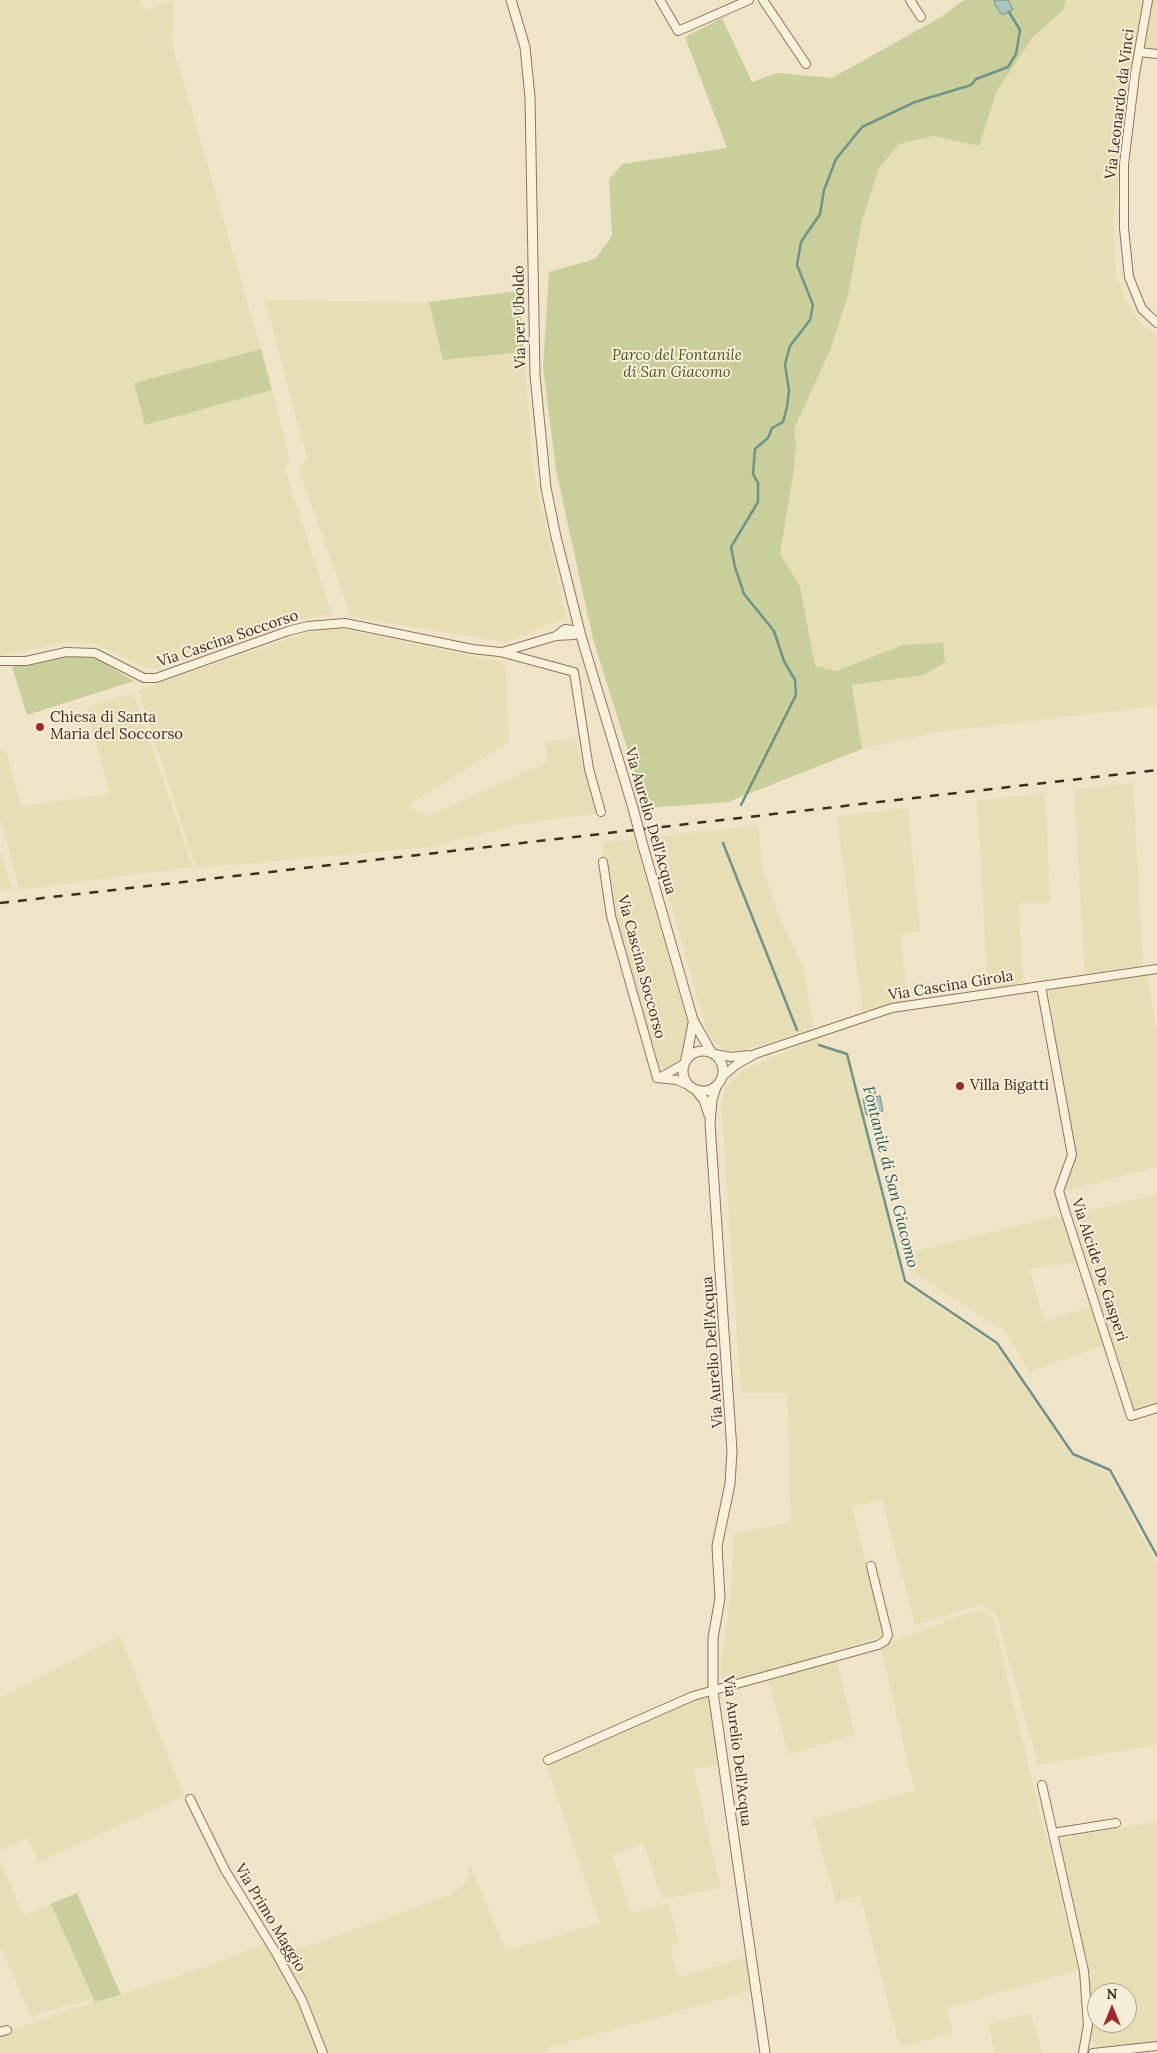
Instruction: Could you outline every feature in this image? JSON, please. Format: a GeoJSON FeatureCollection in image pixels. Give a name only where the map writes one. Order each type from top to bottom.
{"type":"FeatureCollection","features":[{"type":"Feature","properties":{"kind":"street","name":"Via per Uboldo"},"geometry":{"type":"LineString","coordinates":[[511,0],[525,47],[530,97],[534,359],[540,440],[556,537],[580,630]]}},
{"type":"Feature","properties":{"kind":"street"},"geometry":{"type":"LineString","coordinates":[[660,0],[678,31],[749,0]]}},
{"type":"Feature","properties":{"kind":"street"},"geometry":{"type":"LineString","coordinates":[[763,0],[806,64]]}},
{"type":"Feature","properties":{"kind":"street"},"geometry":{"type":"LineString","coordinates":[[910,0],[921,18]]}},
{"type":"Feature","properties":{"kind":"street","name":"Via Leonardo da Vinci"},"geometry":{"type":"LineString","coordinates":[[1148,0],[1124,164],[1125,238],[1129,277],[1142,309],[1157,323]]}},
{"type":"Feature","properties":{"kind":"street"},"geometry":{"type":"LineString","coordinates":[[1139,52],[1157,54]]}},
{"type":"Feature","properties":{"kind":"street","name":"Via Cascina Soccorso"},"geometry":{"type":"LineString","coordinates":[[0,661],[26,661],[66,652],[95,653],[144,678],[156,678],[288,631],[308,626],[345,623],[472,649],[500,652],[574,672],[589,769],[601,812]]}},
{"type":"Feature","properties":{"kind":"street","name":"Via Cascina Soccorso"},"geometry":{"type":"LineString","coordinates":[[500,652],[556,636],[565,629],[580,630]]}},
{"type":"Feature","properties":{"kind":"street","name":"Via Aurelio Dell'Acqua"},"geometry":{"type":"LineString","coordinates":[[580,630],[693,1020],[698,1033],[713,1053]]}},
{"type":"Feature","properties":{"kind":"street","name":"Via Cascina Soccorso"},"geometry":{"type":"LineString","coordinates":[[603,862],[611,916],[657,1078]]}},
{"type":"Feature","properties":{"kind":"street","name":"Via Cascina Girola"},"geometry":{"type":"LineString","coordinates":[[713,1053],[731,1057],[755,1054],[892,1008],[1157,969]]}},
{"type":"Feature","properties":{"kind":"street","name":"Via Alcide De Gasperi"},"geometry":{"type":"LineString","coordinates":[[1041,986],[1072,1155],[1060,1191],[1066,1214],[1131,1416],[1157,1408]]}},
{"type":"Feature","properties":{"kind":"street","name":"Via Aurelio Dell'Acqua"},"geometry":{"type":"LineString","coordinates":[[685,1062],[693,1020]]}},
{"type":"Feature","properties":{"kind":"street"},"geometry":{"type":"LineString","coordinates":[[695,1052],[713,1053],[722,1064],[723,1076],[716,1087],[703,1091],[677,1080],[657,1078],[685,1062],[695,1052]]}},
{"type":"Feature","properties":{"kind":"street","name":"Via Cascina Girola"},"geometry":{"type":"LineString","coordinates":[[723,1076],[736,1065],[755,1054]]}},
{"type":"Feature","properties":{"kind":"street"},"geometry":{"type":"LineString","coordinates":[[685,1062],[683,1076],[693,1088]]}},
{"type":"Feature","properties":{"kind":"street","name":"Via Aurelio Dell'Acqua"},"geometry":{"type":"LineString","coordinates":[[716,1087],[712,1100],[710,1123],[732,1425],[730,1484],[717,1546],[720,1598],[712,1657],[713,1692],[765,2053]]}},
{"type":"Feature","properties":{"kind":"street","name":"Via Aurelio Dell'Acqua"},"geometry":{"type":"LineString","coordinates":[[693,1088],[706,1107],[710,1123]]}},
{"type":"Feature","properties":{"kind":"street"},"geometry":{"type":"LineString","coordinates":[[548,1760],[672,1704],[878,1645],[885,1641],[888,1635],[887,1629],[871,1566]]}},
{"type":"Feature","properties":{"kind":"street"},"geometry":{"type":"LineString","coordinates":[[1042,1785],[1084,1971],[1088,2025],[1083,2053]]}},
{"type":"Feature","properties":{"kind":"street","name":"Via Primo Maggio"},"geometry":{"type":"LineString","coordinates":[[190,1799],[225,1870],[276,1953],[302,2000],[323,2053]]}},
{"type":"Feature","properties":{"kind":"street"},"geometry":{"type":"LineString","coordinates":[[1053,1832],[1116,1823]]}},
{"type":"Feature","properties":{"kind":"street"},"geometry":{"type":"LineString","coordinates":[[1093,2053],[1157,2046]]}},
{"type":"Feature","properties":{"kind":"green space"},"geometry":{"type":"Polygon","coordinates":[[[0,0],[140,0],[144,10],[174,0],[172,43],[261,349],[134,383],[145,424],[272,390],[289,458],[285,470],[332,614],[295,620],[159,668],[146,668],[97,644],[64,642],[0,656],[0,0]]]}},
{"type":"Feature","properties":{"kind":"green space","name":"Parco del Fontanile di San Giacomo"},"geometry":{"type":"Polygon","coordinates":[[[964,0],[1066,0],[1063,10],[1032,38],[997,91],[979,146],[934,136],[899,144],[879,168],[862,221],[848,295],[831,348],[794,429],[796,446],[793,475],[780,554],[800,586],[815,666],[836,671],[903,645],[943,643],[945,662],[924,675],[852,685],[862,749],[728,802],[646,808],[593,639],[556,470],[543,367],[549,272],[595,259],[612,236],[609,179],[623,164],[727,148],[685,37],[722,18],[752,82],[778,73],[832,78],[941,17],[964,0]]]}},
{"type":"Feature","properties":{"kind":"green space"},"geometry":{"type":"Polygon","coordinates":[[[1066,0],[1157,0],[1157,56],[1134,55],[1113,223],[1116,275],[1126,302],[1141,324],[1157,336],[1157,706],[931,733],[862,749],[852,685],[924,675],[943,643],[903,645],[836,671],[815,666],[800,586],[636,409],[785,702],[728,802],[646,808],[556,470],[543,367],[546,363],[848,295],[862,221],[879,168],[899,144],[934,136],[979,146],[997,91],[1032,38],[1063,10],[1066,0]]]}},
{"type":"Feature","properties":{"kind":"green space"},"geometry":{"type":"Polygon","coordinates":[[[519,291],[524,352],[443,360],[429,302],[519,291]]]}},
{"type":"Feature","properties":{"kind":"green space"},"geometry":{"type":"Polygon","coordinates":[[[265,300],[429,302],[443,360],[524,352],[533,469],[566,618],[505,642],[359,618],[350,614],[299,469],[307,458],[265,300]]]}},
{"type":"Feature","properties":{"kind":"green space"},"geometry":{"type":"Polygon","coordinates":[[[261,349],[272,390],[145,425],[134,383],[261,349]]]}},
{"type":"Feature","properties":{"kind":"green space"},"geometry":{"type":"Polygon","coordinates":[[[333,627],[505,663],[509,742],[407,806],[428,816],[548,762],[544,742],[574,738],[598,813],[515,825],[431,847],[196,868],[138,690],[308,632],[333,627]]]}},
{"type":"Feature","properties":{"kind":"green space"},"geometry":{"type":"Polygon","coordinates":[[[61,655],[97,659],[134,681],[27,715],[12,667],[61,655]]]}},
{"type":"Feature","properties":{"kind":"green space"},"geometry":{"type":"Polygon","coordinates":[[[133,693],[193,867],[19,890],[0,816],[0,751],[5,749],[21,806],[110,794],[86,708],[133,693]]]}},
{"type":"Feature","properties":{"kind":"green space"},"geometry":{"type":"Polygon","coordinates":[[[1133,783],[1143,965],[1085,974],[1074,789],[1133,783]]]}},
{"type":"Feature","properties":{"kind":"green space"},"geometry":{"type":"Polygon","coordinates":[[[1045,793],[1050,902],[1019,903],[1023,983],[988,988],[977,800],[1045,793]]]}},
{"type":"Feature","properties":{"kind":"green space"},"geometry":{"type":"Polygon","coordinates":[[[908,808],[920,932],[900,934],[908,1001],[863,1011],[837,816],[908,808]]]}},
{"type":"Feature","properties":{"kind":"green space"},"geometry":{"type":"Polygon","coordinates":[[[758,825],[762,868],[779,916],[803,967],[814,1028],[765,1044],[734,1051],[725,1050],[715,1043],[707,1031],[652,837],[758,825]]]}},
{"type":"Feature","properties":{"kind":"green space"},"geometry":{"type":"Polygon","coordinates":[[[634,839],[688,1024],[684,1057],[668,1070],[659,1067],[613,918],[602,843],[634,839]]]}},
{"type":"Feature","properties":{"kind":"green space"},"geometry":{"type":"Polygon","coordinates":[[[0,849],[12,890],[0,891],[0,849]]]}},
{"type":"Feature","properties":{"kind":"green space"},"geometry":{"type":"Polygon","coordinates":[[[1147,974],[1157,1034],[1157,1167],[1065,1191],[1074,1155],[1048,988],[1147,974]]]}},
{"type":"Feature","properties":{"kind":"green space"},"geometry":{"type":"Polygon","coordinates":[[[817,1038],[819,1045],[846,1051],[903,1283],[995,1345],[1071,1455],[1108,1473],[1157,1565],[1157,1745],[1038,1765],[997,1616],[989,1607],[978,1605],[915,1625],[882,1499],[852,1507],[885,1635],[722,1687],[721,1663],[731,1593],[734,1534],[791,1522],[787,1393],[741,1393],[721,1103],[727,1086],[742,1071],[817,1038]]]}},
{"type":"Feature","properties":{"kind":"green space"},"geometry":{"type":"Polygon","coordinates":[[[1157,1194],[1157,1404],[1134,1411],[1073,1215],[1157,1194]]]}},
{"type":"Feature","properties":{"kind":"green space"},"geometry":{"type":"Polygon","coordinates":[[[1061,1215],[1077,1262],[1029,1269],[1045,1322],[1090,1306],[1104,1345],[1029,1372],[1006,1332],[908,1269],[904,1254],[1061,1215]]]}},
{"type":"Feature","properties":{"kind":"green space"},"geometry":{"type":"Polygon","coordinates":[[[977,1610],[984,1611],[993,1619],[1078,1970],[946,2008],[953,2033],[900,2047],[860,1896],[836,1902],[813,1820],[915,1791],[880,1646],[977,1610]]]}},
{"type":"Feature","properties":{"kind":"green space"},"geometry":{"type":"Polygon","coordinates":[[[120,1636],[184,1796],[38,1862],[28,1838],[0,1850],[0,1698],[120,1636]]]}},
{"type":"Feature","properties":{"kind":"green space"},"geometry":{"type":"Polygon","coordinates":[[[836,1659],[855,1735],[789,1754],[768,1679],[836,1659]]]}},
{"type":"Feature","properties":{"kind":"green space"},"geometry":{"type":"Polygon","coordinates":[[[705,1696],[709,1697],[718,1765],[693,1769],[721,1888],[664,1899],[661,1897],[644,1843],[612,1854],[631,1913],[669,1904],[679,1943],[670,1946],[678,1977],[745,1958],[751,1991],[547,2048],[549,2053],[328,2053],[285,1954],[449,1896],[466,1882],[470,1865],[506,1951],[600,1923],[547,1767],[550,1762],[678,1705],[705,1696]]]}},
{"type":"Feature","properties":{"kind":"green space"},"geometry":{"type":"Polygon","coordinates":[[[1157,1822],[1157,2042],[1099,2048],[1091,2039],[1091,2033],[1137,2033],[1137,1983],[1088,1983],[1057,1839],[1157,1822]]]}},
{"type":"Feature","properties":{"kind":"green space"},"geometry":{"type":"Polygon","coordinates":[[[0,1861],[24,1916],[51,1904],[93,1998],[31,2016],[0,1946],[0,1861]]]}},
{"type":"Feature","properties":{"kind":"green space"},"geometry":{"type":"Polygon","coordinates":[[[77,1893],[121,1995],[95,2002],[51,1904],[77,1893]]]}},
{"type":"Feature","properties":{"kind":"green space"},"geometry":{"type":"Polygon","coordinates":[[[265,1944],[298,2000],[319,2053],[0,2053],[0,2035],[69,2010],[174,1978],[265,1944]]]}},
{"type":"Feature","properties":{"kind":"green space"},"geometry":{"type":"Polygon","coordinates":[[[1031,2013],[1042,2053],[995,2053],[988,2024],[1031,2013]]]}},
{"type":"Feature","properties":{"kind":"water"},"geometry":{"type":"Polygon","coordinates":[[[995,0],[1008,0],[1013,10],[1002,15],[994,3],[995,0]]]}},
{"type":"Feature","properties":{"kind":"water"},"geometry":{"type":"Polygon","coordinates":[[[880,1096],[883,1111],[866,1115],[863,1099],[880,1096]]]}},
{"type":"Feature","properties":{"kind":"waterway","name":"Fontanile di San Giacomo"},"geometry":{"type":"LineString","coordinates":[[741,805],[796,695],[795,680],[784,661],[774,631],[744,594],[731,547],[758,502],[758,483],[753,474],[755,449],[768,438],[772,428],[783,422],[789,391],[785,364],[790,346],[810,320],[813,305],[797,265],[801,242],[820,214],[824,190],[836,159],[862,127],[915,102],[971,85],[976,79],[1008,67],[1016,54],[1020,30],[1009,12]]}},
{"type":"Feature","properties":{"kind":"waterway","name":"Fontanile di San Giacomo"},"geometry":{"type":"LineString","coordinates":[[723,843],[797,1030]]}},
{"type":"Feature","properties":{"kind":"waterway","name":"Fontanile di San Giacomo"},"geometry":{"type":"LineString","coordinates":[[819,1045],[847,1054],[905,1281],[997,1343],[1073,1454],[1110,1470],[1157,1556]]}},
{"type":"Feature","properties":{"kind":"railway"},"geometry":{"type":"LineString","coordinates":[[0,903],[1157,770]]}},
{"type":"Feature","properties":{"kind":"place","name":"Chiesa di Santa Maria del Soccorso"},"geometry":{"type":"Point","coordinates":[40,727]}},
{"type":"Feature","properties":{"kind":"place","name":"Villa Bigatti"},"geometry":{"type":"Point","coordinates":[960,1086]}}]}
